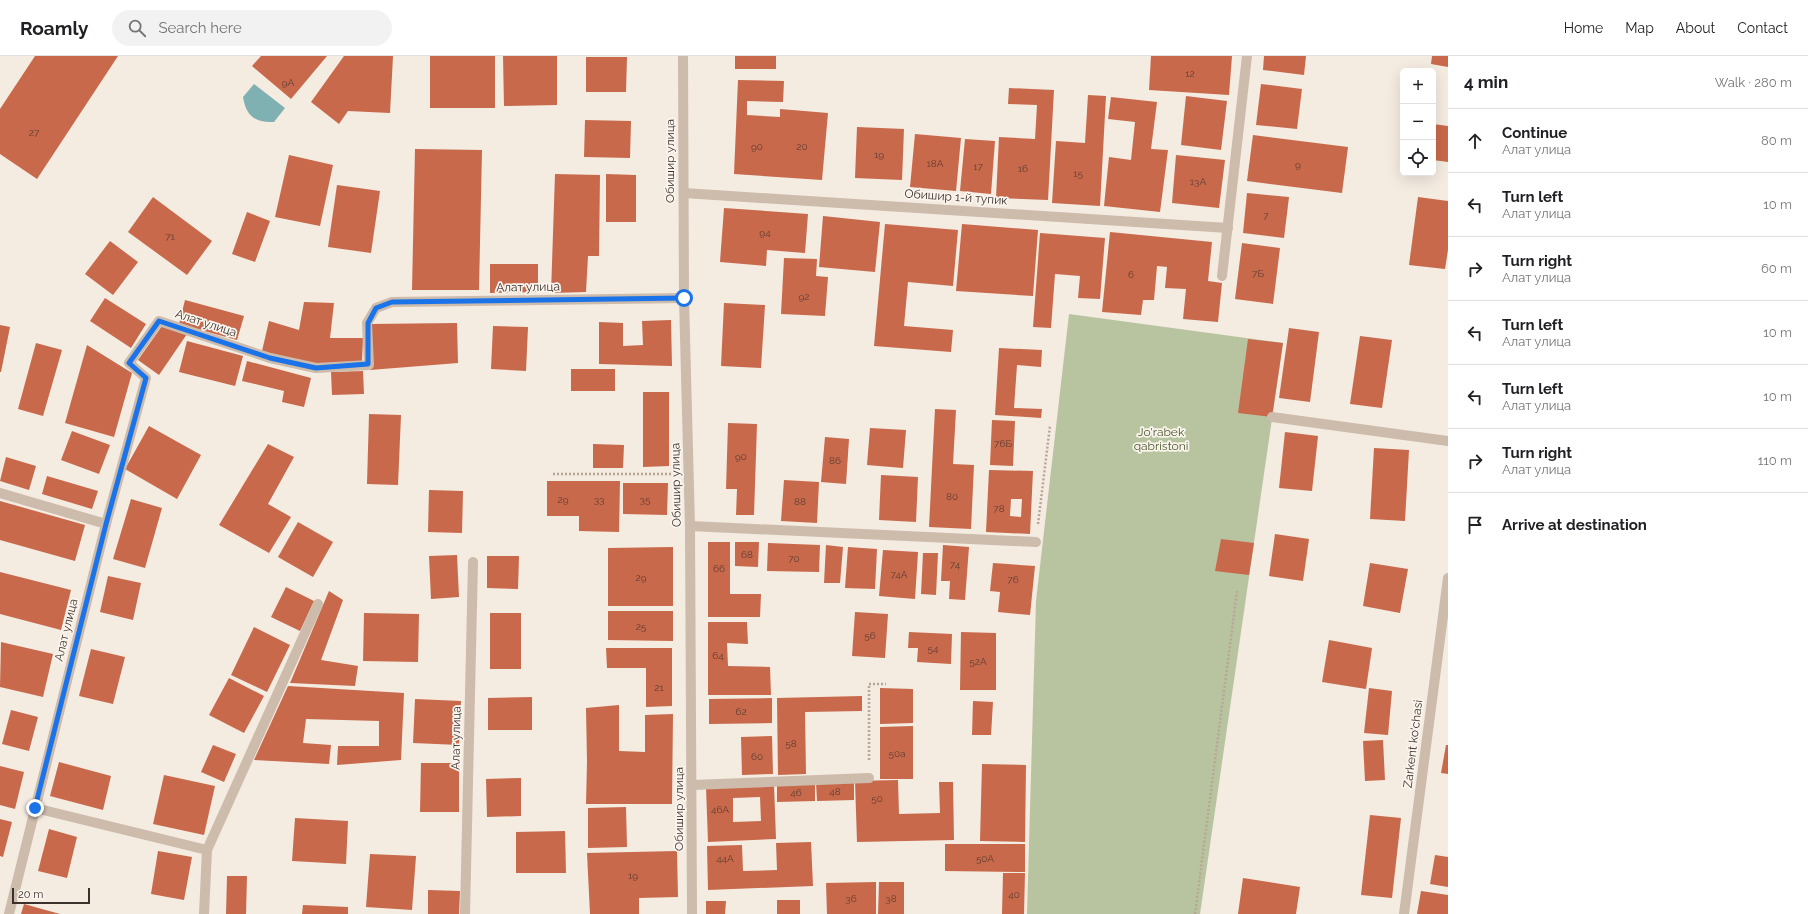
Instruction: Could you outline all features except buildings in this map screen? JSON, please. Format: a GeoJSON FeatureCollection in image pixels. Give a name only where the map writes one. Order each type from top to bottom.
{"type":"FeatureCollection","features":[{"type":"Feature","properties":{"kind":"street","name":"Обишир улица"},"geometry":{"type":"LineString","coordinates":[[683,56],[684,298],[690,526],[692,914]]}},
{"type":"Feature","properties":{"kind":"street"},"geometry":{"type":"LineString","coordinates":[[1222,276],[1247,56]]}},
{"type":"Feature","properties":{"kind":"street","name":"Обишир 1-й тупик"},"geometry":{"type":"LineString","coordinates":[[684,193],[1228,228]]}},
{"type":"Feature","properties":{"kind":"street","name":"Алат улица"},"geometry":{"type":"LineString","coordinates":[[9,914],[106,524],[146,378],[129,363],[159,321],[270,358],[316,368],[368,364],[368,323],[376,308],[392,302],[684,298]]}},
{"type":"Feature","properties":{"kind":"street"},"geometry":{"type":"LineString","coordinates":[[1272,417],[1448,440]]}},
{"type":"Feature","properties":{"kind":"street"},"geometry":{"type":"LineString","coordinates":[[0,493],[106,524]]}},
{"type":"Feature","properties":{"kind":"street"},"geometry":{"type":"LineString","coordinates":[[690,526],[1036,542]]}},
{"type":"Feature","properties":{"kind":"street","name":"Алат улица"},"geometry":{"type":"LineString","coordinates":[[465,914],[473,562]]}},
{"type":"Feature","properties":{"kind":"street","name":"Zarkent ko'chasi"},"geometry":{"type":"LineString","coordinates":[[1404,914],[1448,578]]}},
{"type":"Feature","properties":{"kind":"street"},"geometry":{"type":"LineString","coordinates":[[204,914],[207,850],[318,604]]}},
{"type":"Feature","properties":{"kind":"street"},"geometry":{"type":"LineString","coordinates":[[692,785],[869,778]]}},
{"type":"Feature","properties":{"kind":"street"},"geometry":{"type":"LineString","coordinates":[[35,808],[207,850]]}},
{"type":"Feature","properties":{"kind":"path"},"geometry":{"type":"LineString","coordinates":[[1036,542],[1050,426]]}},
{"type":"Feature","properties":{"kind":"path"},"geometry":{"type":"LineString","coordinates":[[553,474],[689,474]]}},
{"type":"Feature","properties":{"kind":"path"},"geometry":{"type":"LineString","coordinates":[[1194,914],[1237,591]]}},
{"type":"Feature","properties":{"kind":"path"},"geometry":{"type":"LineString","coordinates":[[869,778],[870,684],[886,684]]}},
{"type":"Feature","properties":{"kind":"green space","name":"Jo'rabek qabristoni"},"geometry":{"type":"Polygon","coordinates":[[[1069,314],[1283,343],[1200,914],[1027,914],[1036,601],[1069,314]]]}},
{"type":"Feature","properties":{"kind":"water"},"geometry":{"type":"Polygon","coordinates":[[[254,84],[285,108],[274,122],[257,120],[249,114],[246,109],[243,97],[254,84]]]}},
{"type":"Feature","properties":{"kind":"route"},"geometry":{"type":"LineString","coordinates":[[35,808],[106,524],[146,378],[129,363],[159,321],[270,358],[316,368],[368,364],[368,323],[376,308],[392,302],[684,298]]}}]}
